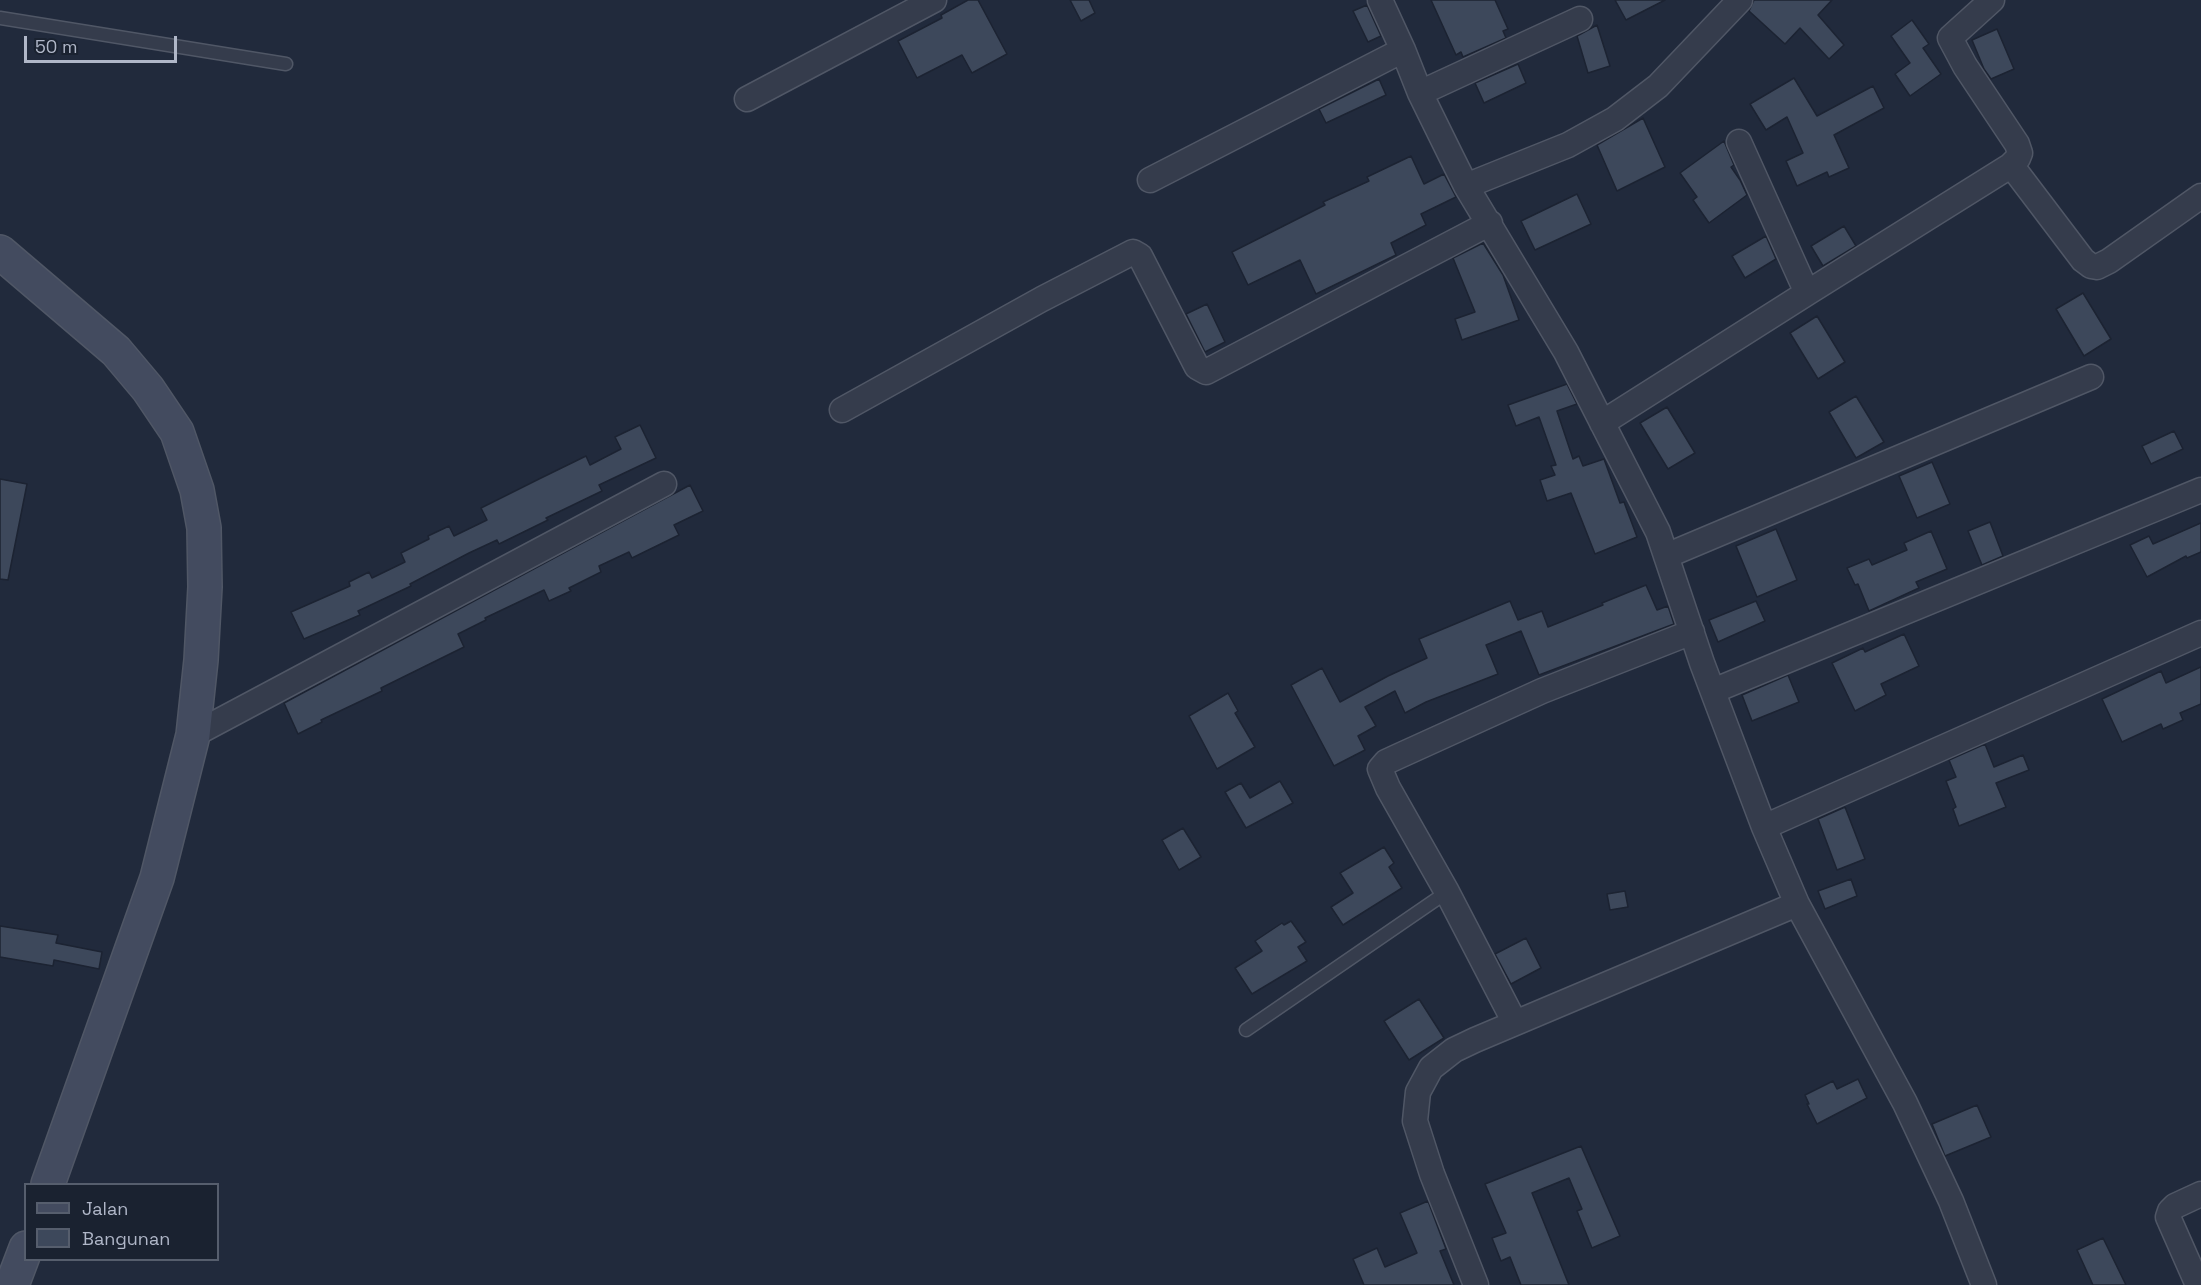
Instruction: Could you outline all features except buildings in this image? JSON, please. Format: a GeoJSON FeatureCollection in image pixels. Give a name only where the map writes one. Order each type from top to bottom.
{"type":"FeatureCollection","features":[{"type":"Feature","properties":{"kind":"street"},"geometry":{"type":"LineString","coordinates":[[747,99],[934,0]]}},
{"type":"Feature","properties":{"kind":"street"},"geometry":{"type":"LineString","coordinates":[[1380,0],[1404,50],[1420,93],[1466,186],[1566,352],[1658,532],[1713,691],[1764,827],[1797,904],[1905,1103],[1952,1201],[1980,1284]]}},
{"type":"Feature","properties":{"kind":"street"},"geometry":{"type":"LineString","coordinates":[[1466,186],[1568,145],[1615,119],[1658,86],[1740,0]]}},
{"type":"Feature","properties":{"kind":"street"},"geometry":{"type":"LineString","coordinates":[[1602,423],[2012,165],[2020,153],[2017,144],[1965,66],[1950,38],[1992,0]]}},
{"type":"Feature","properties":{"kind":"street"},"geometry":{"type":"LineString","coordinates":[[1420,93],[1580,19]]}},
{"type":"Feature","properties":{"kind":"street"},"geometry":{"type":"LineString","coordinates":[[1150,180],[1404,50]]}},
{"type":"Feature","properties":{"kind":"street"},"geometry":{"type":"LineString","coordinates":[[1739,142],[1807,293]]}},
{"type":"Feature","properties":{"kind":"street"},"geometry":{"type":"LineString","coordinates":[[2012,165],[2083,260],[2097,267],[2109,261],[2201,196]]}},
{"type":"Feature","properties":{"kind":"street"},"geometry":{"type":"LineString","coordinates":[[842,410],[1042,299],[1133,252],[1138,253],[1197,367],[1206,372],[1490,223]]}},
{"type":"Feature","properties":{"kind":"street"},"geometry":{"type":"LineString","coordinates":[[0,252],[116,351],[148,389],[177,432],[188,459],[204,528],[205,587],[201,660],[193,735],[157,878],[49,1183]]}},
{"type":"Feature","properties":{"kind":"street"},"geometry":{"type":"LineString","coordinates":[[1666,556],[2091,377]]}},
{"type":"Feature","properties":{"kind":"street"},"geometry":{"type":"LineString","coordinates":[[193,735],[664,484]]}},
{"type":"Feature","properties":{"kind":"street"},"geometry":{"type":"LineString","coordinates":[[1713,691],[2201,490]]}},
{"type":"Feature","properties":{"kind":"street"},"geometry":{"type":"LineString","coordinates":[[1515,1023],[1447,892],[1388,788],[1380,769],[1382,765],[1399,756],[1542,691],[1692,632]]}},
{"type":"Feature","properties":{"kind":"street"},"geometry":{"type":"LineString","coordinates":[[1764,827],[2201,633]]}},
{"type":"Feature","properties":{"kind":"street"},"geometry":{"type":"LineString","coordinates":[[1476,1285],[1415,1121],[1415,1103],[1424,1079],[1440,1059],[1454,1050],[1515,1023],[1797,904]]}},
{"type":"Feature","properties":{"kind":"street"},"geometry":{"type":"LineString","coordinates":[[2198,1285],[2168,1217],[2175,1206],[2201,1194]]}},
{"type":"Feature","properties":{"kind":"street"},"geometry":{"type":"LineString","coordinates":[[12,1285],[24,1253]]}},
{"type":"Feature","properties":{"kind":"lane"},"geometry":{"type":"LineString","coordinates":[[0,18],[286,64]]}},
{"type":"Feature","properties":{"kind":"lane"},"geometry":{"type":"LineString","coordinates":[[1246,1030],[1447,892]]}}]}
